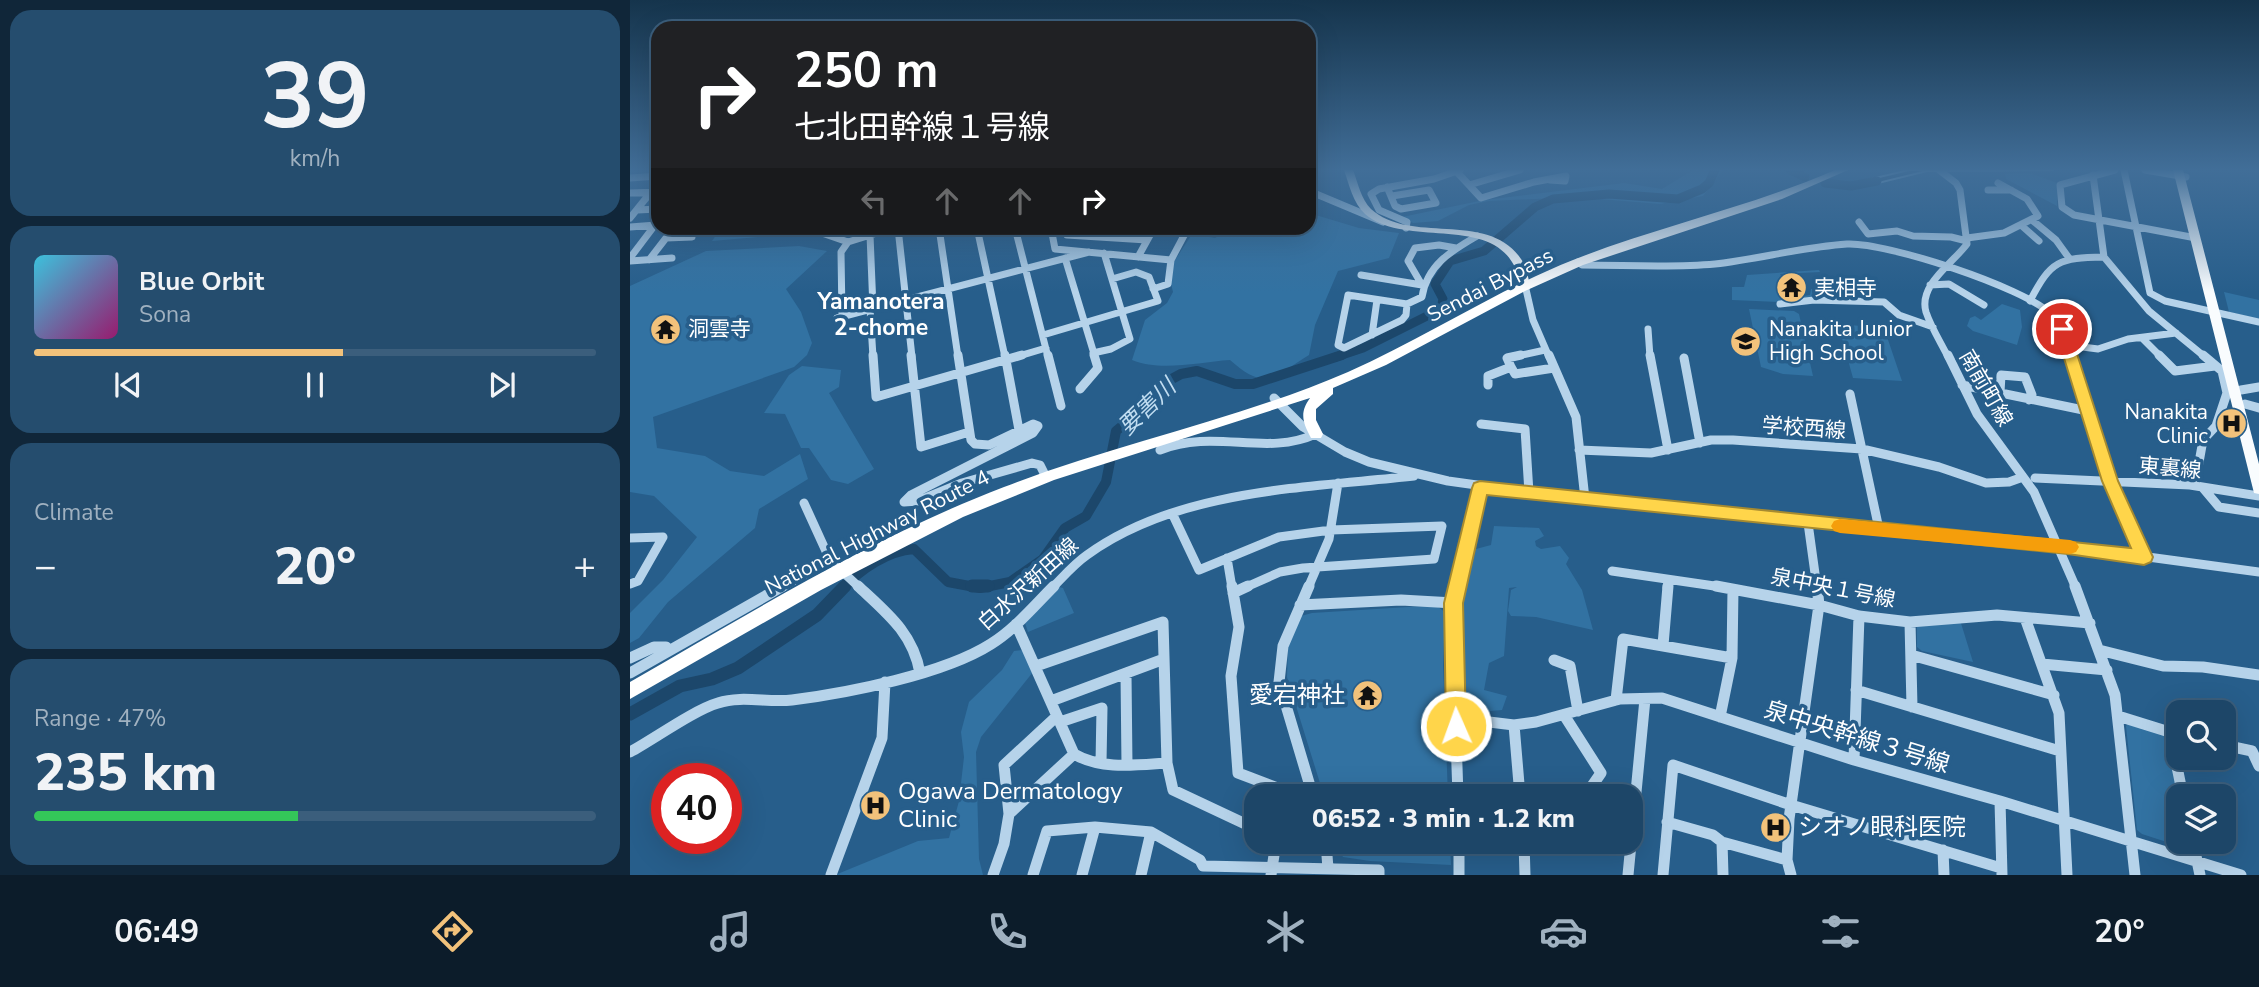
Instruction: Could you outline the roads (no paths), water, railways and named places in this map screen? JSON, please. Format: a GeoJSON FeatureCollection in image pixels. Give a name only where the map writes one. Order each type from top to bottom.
{"type":"FeatureCollection","features":[{"type":"Feature","properties":{"kind":"highway","name":"Sendai Bypass"},"geometry":{"type":"LineString","coordinates":[[1276,401],[1372,359],[1584,253],[1720,211]]}},
{"type":"Feature","properties":{"kind":"highway","name":"Sendai Bypass"},"geometry":{"type":"LineString","coordinates":[[1276,401],[1353,375],[1407,349],[1524,282],[1737,211]]}},
{"type":"Feature","properties":{"kind":"highway"},"geometry":{"type":"LineString","coordinates":[[1315,434],[1308,420],[1310,405],[1353,375]]}},
{"type":"Feature","properties":{"kind":"highway","name":"National Highway Route 4"},"geometry":{"type":"LineString","coordinates":[[630,681],[944,519],[1045,473],[1276,401]]}},
{"type":"Feature","properties":{"kind":"highway","name":"National Highway Route 4"},"geometry":{"type":"LineString","coordinates":[[630,691],[671,659]]}},
{"type":"Feature","properties":{"kind":"main road"},"geometry":{"type":"LineString","coordinates":[[2190,211],[2196,238],[2221,313]]}},
{"type":"Feature","properties":{"kind":"main road"},"geometry":{"type":"LineString","coordinates":[[2193,211],[2221,313],[2234,388],[2259,489]]}},
{"type":"Feature","properties":{"kind":"main road"},"geometry":{"type":"LineString","coordinates":[[1363,212],[1406,228],[1482,237],[1499,244],[1513,258],[1524,282]]}},
{"type":"Feature","properties":{"kind":"main road"},"geometry":{"type":"LineString","coordinates":[[2234,388],[2245,404],[2259,457]]}},
{"type":"Feature","properties":{"kind":"street"},"geometry":{"type":"LineString","coordinates":[[1381,211],[1386,216],[1407,222],[1406,228]]}},
{"type":"Feature","properties":{"kind":"street"},"geometry":{"type":"LineString","coordinates":[[1930,285],[1963,251],[1967,240],[1963,211]]}},
{"type":"Feature","properties":{"kind":"street"},"geometry":{"type":"LineString","coordinates":[[1859,222],[1868,234],[1897,230],[1913,236],[1967,240],[2022,226],[2038,216],[2036,211]]}},
{"type":"Feature","properties":{"kind":"street"},"geometry":{"type":"LineString","coordinates":[[2066,211],[2099,220],[2196,238]]}},
{"type":"Feature","properties":{"kind":"street"},"geometry":{"type":"LineString","coordinates":[[2098,211],[2104,257],[2149,311],[2222,371],[2234,388]]}},
{"type":"Feature","properties":{"kind":"street"},"geometry":{"type":"LineString","coordinates":[[2133,211],[2150,293],[2165,301],[2259,322]]}},
{"type":"Feature","properties":{"kind":"street"},"geometry":{"type":"LineString","coordinates":[[2032,220],[2056,240],[2069,258]]}},
{"type":"Feature","properties":{"kind":"street"},"geometry":{"type":"LineString","coordinates":[[630,227],[651,225]]}},
{"type":"Feature","properties":{"kind":"street"},"geometry":{"type":"LineString","coordinates":[[2022,226],[2039,241]]}},
{"type":"Feature","properties":{"kind":"street"},"geometry":{"type":"LineString","coordinates":[[630,259],[651,232]]}},
{"type":"Feature","properties":{"kind":"street"},"geometry":{"type":"LineString","coordinates":[[828,235],[848,242]]}},
{"type":"Feature","properties":{"kind":"street"},"geometry":{"type":"LineString","coordinates":[[861,235],[848,242],[841,252],[840,317],[1027,268],[1065,254],[1089,252],[1171,260]]}},
{"type":"Feature","properties":{"kind":"street"},"geometry":{"type":"LineString","coordinates":[[868,235],[876,397],[1046,348]]}},
{"type":"Feature","properties":{"kind":"street"},"geometry":{"type":"LineString","coordinates":[[896,235],[906,300],[921,447],[969,432]]}},
{"type":"Feature","properties":{"kind":"street"},"geometry":{"type":"LineString","coordinates":[[940,235],[971,440],[982,446],[1033,424],[1038,426],[1033,433],[911,495],[904,502],[918,501],[962,483],[1032,463],[1040,465],[1045,473]]}},
{"type":"Feature","properties":{"kind":"street"},"geometry":{"type":"LineString","coordinates":[[978,235],[1019,430]]}},
{"type":"Feature","properties":{"kind":"street"},"geometry":{"type":"LineString","coordinates":[[1017,235],[1061,407]]}},
{"type":"Feature","properties":{"kind":"street"},"geometry":{"type":"LineString","coordinates":[[1052,235],[1055,249],[1065,254]]}},
{"type":"Feature","properties":{"kind":"street"},"geometry":{"type":"LineString","coordinates":[[1067,235],[1065,254],[1098,368],[1080,389]]}},
{"type":"Feature","properties":{"kind":"street"},"geometry":{"type":"LineString","coordinates":[[1103,235],[1147,240]]}},
{"type":"Feature","properties":{"kind":"street"},"geometry":{"type":"LineString","coordinates":[[1138,257],[1150,235]]}},
{"type":"Feature","properties":{"kind":"street"},"geometry":{"type":"LineString","coordinates":[[1153,289],[1168,284],[1171,260],[1184,235]]}},
{"type":"Feature","properties":{"kind":"street"},"geometry":{"type":"LineString","coordinates":[[649,260],[666,238],[692,237]]}},
{"type":"Feature","properties":{"kind":"street"},"geometry":{"type":"LineString","coordinates":[[1422,285],[1444,255],[1482,237]]}},
{"type":"Feature","properties":{"kind":"street"},"geometry":{"type":"LineString","coordinates":[[1578,262],[1583,265],[1713,264],[1848,243],[1905,252],[2031,301],[2053,316],[2062,329],[2110,481],[2144,557]]}},
{"type":"Feature","properties":{"kind":"street"},"geometry":{"type":"LineString","coordinates":[[1407,304],[1406,315],[1402,320],[1344,348],[1338,345],[1348,295],[1407,304],[1422,297],[1422,285],[1408,261],[1415,248],[1439,245],[1456,248]]}},
{"type":"Feature","properties":{"kind":"street"},"geometry":{"type":"LineString","coordinates":[[1093,353],[1111,349],[1130,339],[1104,253]]}},
{"type":"Feature","properties":{"kind":"street"},"geometry":{"type":"LineString","coordinates":[[2031,301],[2045,271],[2056,262],[2069,258],[2104,257]]}},
{"type":"Feature","properties":{"kind":"street"},"geometry":{"type":"LineString","coordinates":[[630,259],[672,258]]}},
{"type":"Feature","properties":{"kind":"street"},"geometry":{"type":"LineString","coordinates":[[1043,335],[1158,301],[1149,277],[1136,272],[1112,279]]}},
{"type":"Feature","properties":{"kind":"street"},"geometry":{"type":"LineString","coordinates":[[1361,275],[1378,274],[1422,285]]}},
{"type":"Feature","properties":{"kind":"street"},"geometry":{"type":"LineString","coordinates":[[1524,282],[1533,324],[1577,420],[1585,499]]}},
{"type":"Feature","properties":{"kind":"street"},"geometry":{"type":"LineString","coordinates":[[1930,285],[1950,284],[1984,304]]}},
{"type":"Feature","properties":{"kind":"street","name":"南前町線"},"geometry":{"type":"LineString","coordinates":[[1930,285],[1924,306],[1933,327],[1977,414],[2034,492],[2059,546],[2107,670],[2118,716],[2135,875]]}},
{"type":"Feature","properties":{"kind":"street"},"geometry":{"type":"LineString","coordinates":[[1372,335],[1377,300]]}},
{"type":"Feature","properties":{"kind":"street"},"geometry":{"type":"LineString","coordinates":[[1780,303],[1814,300],[1884,302],[1899,314],[1933,327]]}},
{"type":"Feature","properties":{"kind":"street"},"geometry":{"type":"LineString","coordinates":[[1648,329],[1651,372],[1668,450]]}},
{"type":"Feature","properties":{"kind":"street"},"geometry":{"type":"LineString","coordinates":[[2067,345],[2098,349],[2128,339],[2176,333]]}},
{"type":"Feature","properties":{"kind":"street"},"geometry":{"type":"LineString","coordinates":[[2142,338],[2175,371],[2215,366]]}},
{"type":"Feature","properties":{"kind":"street"},"geometry":{"type":"LineString","coordinates":[[1545,351],[1507,358],[1515,374],[1555,368]]}},
{"type":"Feature","properties":{"kind":"street"},"geometry":{"type":"LineString","coordinates":[[1684,358],[1700,443]]}},
{"type":"Feature","properties":{"kind":"street"},"geometry":{"type":"LineString","coordinates":[[1488,385],[1489,376],[1511,367]]}},
{"type":"Feature","properties":{"kind":"street"},"geometry":{"type":"LineString","coordinates":[[2000,392],[2001,375],[2025,377],[2032,395],[2029,400]]}},
{"type":"Feature","properties":{"kind":"street"},"geometry":{"type":"LineString","coordinates":[[1962,385],[2088,411]]}},
{"type":"Feature","properties":{"kind":"street"},"geometry":{"type":"LineString","coordinates":[[2190,485],[2198,468],[2203,440],[2216,426],[2227,393],[2234,388],[2259,387]]}},
{"type":"Feature","properties":{"kind":"street"},"geometry":{"type":"LineString","coordinates":[[1850,394],[1880,529]]}},
{"type":"Feature","properties":{"kind":"street"},"geometry":{"type":"LineString","coordinates":[[1276,401],[1315,434],[1366,461],[1480,488],[1808,523],[2059,546],[2259,572]]}},
{"type":"Feature","properties":{"kind":"street"},"geometry":{"type":"LineString","coordinates":[[2245,404],[2259,408]]}},
{"type":"Feature","properties":{"kind":"street"},"geometry":{"type":"LineString","coordinates":[[1481,424],[1525,429],[1529,493]]}},
{"type":"Feature","properties":{"kind":"street"},"geometry":{"type":"LineString","coordinates":[[1160,450],[1193,440],[1297,444],[1315,434]]}},
{"type":"Feature","properties":{"kind":"street","name":"学校西線"},"geometry":{"type":"LineString","coordinates":[[1579,450],[1632,453],[1668,450],[1711,440],[1732,440],[1862,449],[1939,467],[1986,483],[2009,482],[2023,477]]}},
{"type":"Feature","properties":{"kind":"street","name":"白水沢新田線"},"geometry":{"type":"LineString","coordinates":[[630,752],[716,703],[734,699],[795,699],[830,695],[920,673],[968,657],[993,643],[1016,624],[1086,555],[1126,533],[1209,499],[1420,475]]}},
{"type":"Feature","properties":{"kind":"street","name":"東裏線"},"geometry":{"type":"LineString","coordinates":[[2035,478],[2190,485],[2259,496]]}},
{"type":"Feature","properties":{"kind":"street"},"geometry":{"type":"LineString","coordinates":[[1310,784],[1279,682],[1278,669],[1281,643],[1319,568],[1331,530],[1338,483]]}},
{"type":"Feature","properties":{"kind":"street"},"geometry":{"type":"LineString","coordinates":[[1458,784],[1454,603],[1480,488]]}},
{"type":"Feature","properties":{"kind":"street"},"geometry":{"type":"LineString","coordinates":[[2203,488],[2219,508],[2259,513]]}},
{"type":"Feature","properties":{"kind":"street"},"geometry":{"type":"LineString","coordinates":[[804,503],[843,571],[903,628],[917,655],[920,673]]}},
{"type":"Feature","properties":{"kind":"street"},"geometry":{"type":"LineString","coordinates":[[1172,513],[1199,569],[1279,537],[1331,530],[1441,526],[1434,559],[1280,572],[1233,593]]}},
{"type":"Feature","properties":{"kind":"street"},"geometry":{"type":"LineString","coordinates":[[1791,875],[1787,860],[1791,805],[1819,605],[1808,523]]}},
{"type":"Feature","properties":{"kind":"street"},"geometry":{"type":"LineString","coordinates":[[630,538],[663,537],[638,581],[630,584]]}},
{"type":"Feature","properties":{"kind":"street"},"geometry":{"type":"LineString","coordinates":[[1227,558],[1239,627],[1231,676],[1238,773],[1267,784]]}},
{"type":"Feature","properties":{"kind":"street","name":"泉中央１号線"},"geometry":{"type":"LineString","coordinates":[[1612,571],[1733,589],[1819,605],[1859,616],[1910,622],[1997,615],[2090,623]]}},
{"type":"Feature","properties":{"kind":"street"},"geometry":{"type":"LineString","coordinates":[[1663,645],[1668,580]]}},
{"type":"Feature","properties":{"kind":"street"},"geometry":{"type":"LineString","coordinates":[[1720,717],[1732,659],[1733,589]]}},
{"type":"Feature","properties":{"kind":"street"},"geometry":{"type":"LineString","coordinates":[[1300,605],[1401,600],[1454,603]]}},
{"type":"Feature","properties":{"kind":"street"},"geometry":{"type":"LineString","coordinates":[[1854,760],[1859,616]]}},
{"type":"Feature","properties":{"kind":"street"},"geometry":{"type":"LineString","coordinates":[[2025,618],[2059,713],[2067,875]]}},
{"type":"Feature","properties":{"kind":"street"},"geometry":{"type":"LineString","coordinates":[[1036,666],[1163,622],[1167,764],[1173,790],[1244,823]]}},
{"type":"Feature","properties":{"kind":"street"},"geometry":{"type":"LineString","coordinates":[[1910,622],[1912,707]]}},
{"type":"Feature","properties":{"kind":"street"},"geometry":{"type":"LineString","coordinates":[[1016,624],[1074,754],[1082,761],[1126,765],[1167,764]]}},
{"type":"Feature","properties":{"kind":"street"},"geometry":{"type":"LineString","coordinates":[[1616,700],[1623,639],[1732,659]]}},
{"type":"Feature","properties":{"kind":"street"},"geometry":{"type":"LineString","coordinates":[[630,658],[654,647],[666,647],[671,659],[630,673]]}},
{"type":"Feature","properties":{"kind":"street"},"geometry":{"type":"LineString","coordinates":[[2099,650],[2163,666],[2203,667],[2259,675]]}},
{"type":"Feature","properties":{"kind":"street"},"geometry":{"type":"LineString","coordinates":[[1911,655],[2054,695]]}},
{"type":"Feature","properties":{"kind":"street"},"geometry":{"type":"LineString","coordinates":[[1051,701],[1164,659]]}},
{"type":"Feature","properties":{"kind":"street"},"geometry":{"type":"LineString","coordinates":[[1554,660],[1570,666],[1577,711]]}},
{"type":"Feature","properties":{"kind":"street"},"geometry":{"type":"LineString","coordinates":[[2042,664],[2107,670]]}},
{"type":"Feature","properties":{"kind":"street"},"geometry":{"type":"LineString","coordinates":[[1126,674],[1126,765]]}},
{"type":"Feature","properties":{"kind":"street"},"geometry":{"type":"LineString","coordinates":[[831,875],[882,738],[885,682]]}},
{"type":"Feature","properties":{"kind":"street"},"geometry":{"type":"LineString","coordinates":[[1856,690],[2060,751]]}},
{"type":"Feature","properties":{"kind":"street","name":"泉中央幹線３号線"},"geometry":{"type":"LineString","coordinates":[[1456,718],[1514,725],[1564,715],[1616,700],[1662,698],[1854,760],[2000,801],[2241,875]]}},
{"type":"Feature","properties":{"kind":"street"},"geometry":{"type":"LineString","coordinates":[[1628,875],[1645,699]]}},
{"type":"Feature","properties":{"kind":"street"},"geometry":{"type":"LineString","coordinates":[[993,875],[1004,844],[1009,814],[1003,765],[1059,719],[1102,708],[1101,763]]}},
{"type":"Feature","properties":{"kind":"street"},"geometry":{"type":"LineString","coordinates":[[1564,715],[1601,773],[1593,784]]}},
{"type":"Feature","properties":{"kind":"street"},"geometry":{"type":"LineString","coordinates":[[2118,716],[2166,731]]}},
{"type":"Feature","properties":{"kind":"street"},"geometry":{"type":"LineString","coordinates":[[1514,725],[1519,784]]}},
{"type":"Feature","properties":{"kind":"street"},"geometry":{"type":"LineString","coordinates":[[2236,748],[2252,751],[2259,766]]}},
{"type":"Feature","properties":{"kind":"street"},"geometry":{"type":"LineString","coordinates":[[1009,814],[1074,754]]}},
{"type":"Feature","properties":{"kind":"street"},"geometry":{"type":"LineString","coordinates":[[1663,875],[1673,765],[1791,805],[1943,850],[2002,872],[2000,801]]}},
{"type":"Feature","properties":{"kind":"street"},"geometry":{"type":"LineString","coordinates":[[1667,822],[1713,835],[1722,842],[1787,860]]}},
{"type":"Feature","properties":{"kind":"street"},"geometry":{"type":"LineString","coordinates":[[1082,875],[1096,827]]}},
{"type":"Feature","properties":{"kind":"street"},"geometry":{"type":"LineString","coordinates":[[1033,875],[1047,831],[1096,827],[1151,832],[1200,860],[1202,871],[1379,870],[1378,875]]}},
{"type":"Feature","properties":{"kind":"street"},"geometry":{"type":"LineString","coordinates":[[1141,875],[1151,832]]}},
{"type":"Feature","properties":{"kind":"street"},"geometry":{"type":"LineString","coordinates":[[1722,842],[1723,875]]}},
{"type":"Feature","properties":{"kind":"street"},"geometry":{"type":"LineString","coordinates":[[1943,850],[1944,875]]}},
{"type":"Feature","properties":{"kind":"street"},"geometry":{"type":"LineString","coordinates":[[1327,854],[1328,869]]}},
{"type":"Feature","properties":{"kind":"street"},"geometry":{"type":"LineString","coordinates":[[1459,854],[1459,875]]}},
{"type":"Feature","properties":{"kind":"street"},"geometry":{"type":"LineString","coordinates":[[1524,854],[1525,875]]}},
{"type":"Feature","properties":{"kind":"street"},"geometry":{"type":"LineString","coordinates":[[2195,854],[2200,875]]}},
{"type":"Feature","properties":{"kind":"waterway","name":"要害川"},"geometry":{"type":"LineString","coordinates":[[1342,355],[1363,348],[1441,309],[1443,299],[1435,284],[1450,261],[1484,251],[1531,211]]}},
{"type":"Feature","properties":{"kind":"waterway","name":"要害川"},"geometry":{"type":"LineString","coordinates":[[844,587],[875,562],[894,553],[914,549],[948,582],[980,588],[1010,582],[1043,559],[1065,528],[1086,516],[1106,482],[1116,431],[1144,408],[1168,381],[1181,374],[1197,371],[1235,384],[1253,384],[1342,355]]}},
{"type":"Feature","properties":{"kind":"waterway","name":"要害川"},"geometry":{"type":"LineString","coordinates":[[1336,357],[1342,355]]}},
{"type":"Feature","properties":{"kind":"waterway","name":"要害川"},"geometry":{"type":"LineString","coordinates":[[972,586],[988,586]]}},
{"type":"Feature","properties":{"kind":"waterway","name":"要害川"},"geometry":{"type":"LineString","coordinates":[[630,714],[680,686],[712,679],[738,668],[817,615],[844,587]]}},
{"type":"Feature","properties":{"kind":"place","name":"実相寺"},"geometry":{"type":"Point","coordinates":[1791,288]}},
{"type":"Feature","properties":{"kind":"place","name":"洞雲寺"},"geometry":{"type":"Point","coordinates":[665,329]}},
{"type":"Feature","properties":{"kind":"place","name":"Nanakita Junior High School"},"geometry":{"type":"Point","coordinates":[1746,341]}},
{"type":"Feature","properties":{"kind":"place","name":"Nanakita Clinic"},"geometry":{"type":"Point","coordinates":[2231,424]}},
{"type":"Feature","properties":{"kind":"place","name":"愛宕神社"},"geometry":{"type":"Point","coordinates":[1368,695]}},
{"type":"Feature","properties":{"kind":"place","name":"Ogawa Dermatology Clinic"},"geometry":{"type":"Point","coordinates":[875,805]}},
{"type":"Feature","properties":{"kind":"place","name":"シオノ眼科医院"},"geometry":{"type":"Point","coordinates":[1775,827]}},
{"type":"Feature","properties":{"kind":"district","name":"Yamanotera 2-chome"},"geometry":{"type":"Point","coordinates":[881,314]}}]}
